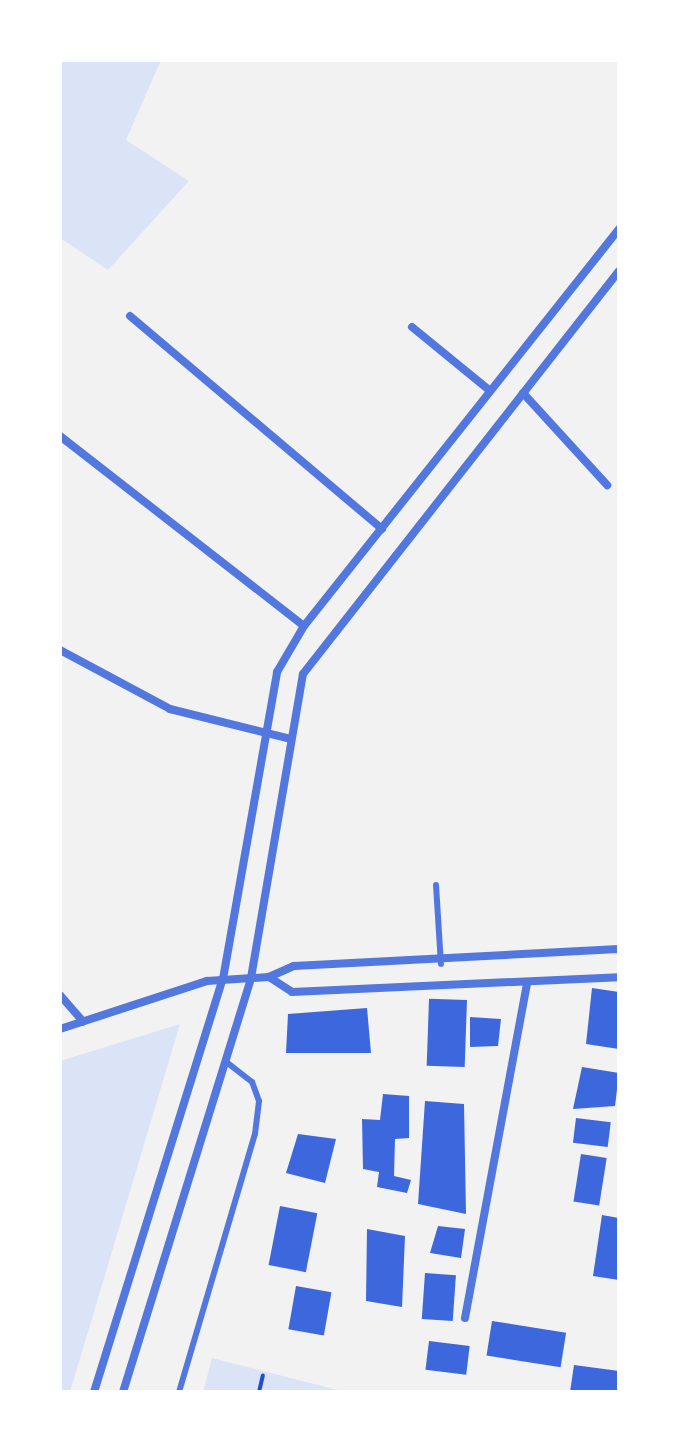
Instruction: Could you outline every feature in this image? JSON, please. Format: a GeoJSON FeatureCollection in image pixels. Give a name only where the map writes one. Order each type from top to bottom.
{"type":"FeatureCollection","features":[{"type":"Feature","properties":{"kind":"street"},"geometry":{"type":"LineString","coordinates":[[94,1392],[223,979],[261,733],[277,672],[304,626],[619,229]]}},
{"type":"Feature","properties":{"kind":"street"},"geometry":{"type":"LineString","coordinates":[[123,1392],[251,978],[287,738],[303,674],[619,271]]}},
{"type":"Feature","properties":{"kind":"street"},"geometry":{"type":"LineString","coordinates":[[130,316],[382,529]]}},
{"type":"Feature","properties":{"kind":"street"},"geometry":{"type":"LineString","coordinates":[[412,327],[489,390]]}},
{"type":"Feature","properties":{"kind":"street"},"geometry":{"type":"LineString","coordinates":[[523,393],[607,485]]}},
{"type":"Feature","properties":{"kind":"street"},"geometry":{"type":"LineString","coordinates":[[60,436],[304,626]]}},
{"type":"Feature","properties":{"kind":"street"},"geometry":{"type":"LineString","coordinates":[[60,650],[170,709],[287,738]]}},
{"type":"Feature","properties":{"kind":"street"},"geometry":{"type":"LineString","coordinates":[[60,1029],[223,979],[269,977],[294,966],[441,964],[619,949]]}},
{"type":"Feature","properties":{"kind":"street"},"geometry":{"type":"LineString","coordinates":[[269,977],[292,992],[527,985],[619,977]]}},
{"type":"Feature","properties":{"kind":"street"},"geometry":{"type":"LineString","coordinates":[[465,1318],[527,985]]}},
{"type":"Feature","properties":{"kind":"street"},"geometry":{"type":"LineString","coordinates":[[60,995],[83,1021]]}},
{"type":"Feature","properties":{"kind":"lane"},"geometry":{"type":"LineString","coordinates":[[436,885],[441,964]]}},
{"type":"Feature","properties":{"kind":"lane"},"geometry":{"type":"LineString","coordinates":[[179,1392],[255,1134],[259,1101],[252,1082],[225,1061]]}},
{"type":"Feature","properties":{"kind":"path"},"geometry":{"type":"LineString","coordinates":[[259,1392],[263,1375]]}},
{"type":"Feature","properties":{"kind":"shaded area"},"geometry":{"type":"Polygon","coordinates":[[[60,60],[161,60],[126,140],[189,181],[108,270],[60,238],[60,60]]]}},
{"type":"Feature","properties":{"kind":"shaded area"},"geometry":{"type":"Polygon","coordinates":[[[180,1024],[70,1392],[60,1392],[60,1061],[180,1024]]]}},
{"type":"Feature","properties":{"kind":"shaded area"},"geometry":{"type":"Polygon","coordinates":[[[212,1358],[346,1392],[203,1392],[212,1358]]]}},
{"type":"Feature","properties":{"kind":"building"},"geometry":{"type":"Polygon","coordinates":[[[592,988],[619,992],[619,1049],[586,1044],[592,988]]]}},
{"type":"Feature","properties":{"kind":"building"},"geometry":{"type":"Polygon","coordinates":[[[429,999],[467,1000],[465,1067],[427,1066],[429,999]]]}},
{"type":"Feature","properties":{"kind":"building"},"geometry":{"type":"Polygon","coordinates":[[[367,1008],[371,1053],[286,1053],[288,1014],[367,1008]]]}},
{"type":"Feature","properties":{"kind":"building"},"geometry":{"type":"Polygon","coordinates":[[[470,1017],[501,1019],[498,1046],[470,1047],[470,1017]]]}},
{"type":"Feature","properties":{"kind":"building"},"geometry":{"type":"Polygon","coordinates":[[[582,1067],[619,1073],[615,1106],[573,1109],[582,1067]]]}},
{"type":"Feature","properties":{"kind":"building"},"geometry":{"type":"Polygon","coordinates":[[[383,1094],[409,1096],[409,1138],[395,1139],[394,1176],[411,1180],[407,1193],[377,1187],[379,1172],[363,1169],[362,1119],[380,1120],[383,1094]]]}},
{"type":"Feature","properties":{"kind":"building"},"geometry":{"type":"Polygon","coordinates":[[[425,1101],[464,1104],[466,1214],[418,1204],[425,1101]]]}},
{"type":"Feature","properties":{"kind":"building"},"geometry":{"type":"Polygon","coordinates":[[[576,1118],[611,1122],[608,1147],[573,1143],[576,1118]]]}},
{"type":"Feature","properties":{"kind":"building"},"geometry":{"type":"Polygon","coordinates":[[[298,1134],[336,1139],[325,1183],[286,1173],[298,1134]]]}},
{"type":"Feature","properties":{"kind":"building"},"geometry":{"type":"Polygon","coordinates":[[[581,1154],[607,1158],[599,1205],[573,1201],[581,1154]]]}},
{"type":"Feature","properties":{"kind":"building"},"geometry":{"type":"Polygon","coordinates":[[[280,1206],[317,1213],[306,1272],[269,1265],[280,1206]]]}},
{"type":"Feature","properties":{"kind":"building"},"geometry":{"type":"Polygon","coordinates":[[[602,1215],[619,1218],[619,1280],[593,1276],[602,1215]]]}},
{"type":"Feature","properties":{"kind":"building"},"geometry":{"type":"Polygon","coordinates":[[[438,1226],[465,1229],[461,1258],[430,1253],[438,1226]]]}},
{"type":"Feature","properties":{"kind":"building"},"geometry":{"type":"Polygon","coordinates":[[[367,1229],[405,1236],[402,1307],[366,1301],[367,1229]]]}},
{"type":"Feature","properties":{"kind":"building"},"geometry":{"type":"Polygon","coordinates":[[[425,1273],[456,1275],[453,1321],[422,1319],[425,1273]]]}},
{"type":"Feature","properties":{"kind":"building"},"geometry":{"type":"Polygon","coordinates":[[[296,1286],[331,1292],[324,1336],[288,1329],[296,1286]]]}},
{"type":"Feature","properties":{"kind":"building"},"geometry":{"type":"Polygon","coordinates":[[[492,1321],[566,1333],[561,1367],[487,1356],[492,1321]]]}},
{"type":"Feature","properties":{"kind":"building"},"geometry":{"type":"Polygon","coordinates":[[[429,1341],[470,1346],[466,1375],[425,1370],[429,1341]]]}},
{"type":"Feature","properties":{"kind":"building"},"geometry":{"type":"Polygon","coordinates":[[[574,1365],[619,1371],[619,1392],[570,1392],[574,1365]]]}}]}
